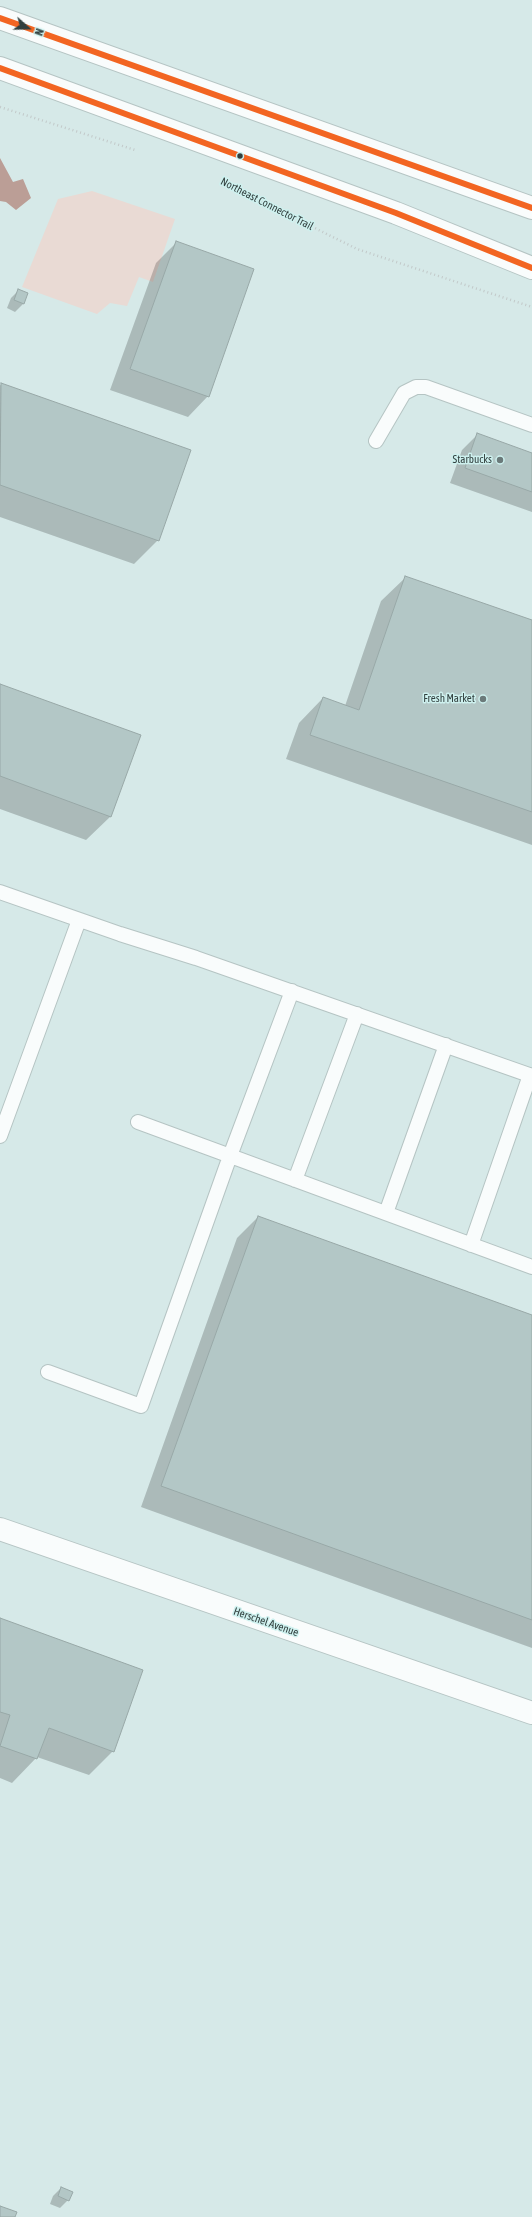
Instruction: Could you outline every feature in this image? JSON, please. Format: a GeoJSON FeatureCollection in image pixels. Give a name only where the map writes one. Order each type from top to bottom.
{"type":"FeatureCollection","features":[{"type":"Feature","properties":{"kind":"street"},"geometry":{"type":"LineString","coordinates":[[0,18],[532,208]]}},
{"type":"Feature","properties":{"kind":"street"},"geometry":{"type":"LineString","coordinates":[[0,68],[396,213],[532,268]]}},
{"type":"Feature","properties":{"kind":"street","name":"Herschel Avenue"},"geometry":{"type":"LineString","coordinates":[[0,1529],[532,1713]]}},
{"type":"Feature","properties":{"kind":"lane"},"geometry":{"type":"LineString","coordinates":[[376,441],[404,394],[416,387],[426,387],[532,425]]}},
{"type":"Feature","properties":{"kind":"lane"},"geometry":{"type":"LineString","coordinates":[[0,892],[292,991],[531,1075],[471,1245]]}},
{"type":"Feature","properties":{"kind":"lane"},"geometry":{"type":"LineString","coordinates":[[0,1136],[79,920]]}},
{"type":"Feature","properties":{"kind":"lane"},"geometry":{"type":"LineString","coordinates":[[48,1372],[141,1406],[230,1156],[292,991]]}},
{"type":"Feature","properties":{"kind":"lane"},"geometry":{"type":"LineString","coordinates":[[295,1180],[357,1014]]}},
{"type":"Feature","properties":{"kind":"lane"},"geometry":{"type":"LineString","coordinates":[[386,1213],[446,1045]]}},
{"type":"Feature","properties":{"kind":"lane"},"geometry":{"type":"LineString","coordinates":[[138,1122],[532,1267]]}},
{"type":"Feature","properties":{"kind":"path"},"geometry":{"type":"LineString","coordinates":[[0,107],[140,151]]}},
{"type":"Feature","properties":{"kind":"path","name":"Northeast Connector Trail"},"geometry":{"type":"LineString","coordinates":[[220,180],[357,249],[532,307]]}},
{"type":"Feature","properties":{"kind":"shaded area"},"geometry":{"type":"Polygon","coordinates":[[[0,158],[13,182],[23,179],[31,198],[16,210],[6,202],[0,201],[0,158]]]}},
{"type":"Feature","properties":{"kind":"shaded area"},"geometry":{"type":"Polygon","coordinates":[[[92,191],[175,219],[153,282],[139,277],[127,306],[110,303],[97,314],[22,287],[58,199],[92,191]]]}},
{"type":"Feature","properties":{"kind":"building"},"geometry":{"type":"Polygon","coordinates":[[[176,241],[254,269],[209,397],[130,369],[176,241]]]}},
{"type":"Feature","properties":{"kind":"building"},"geometry":{"type":"Polygon","coordinates":[[[18,289],[28,293],[24,304],[14,300],[18,289]]]}},
{"type":"Feature","properties":{"kind":"building"},"geometry":{"type":"Polygon","coordinates":[[[1,383],[191,450],[159,541],[0,485],[1,383]]]}},
{"type":"Feature","properties":{"kind":"building","name":"Starbucks"},"geometry":{"type":"Polygon","coordinates":[[[477,433],[532,453],[532,492],[465,468],[477,433]]]}},
{"type":"Feature","properties":{"kind":"building"},"geometry":{"type":"Polygon","coordinates":[[[405,576],[532,620],[532,812],[310,735],[323,697],[359,710],[405,576]]]}},
{"type":"Feature","properties":{"kind":"building"},"geometry":{"type":"Polygon","coordinates":[[[0,684],[141,735],[111,817],[0,776],[0,684]]]}},
{"type":"Feature","properties":{"kind":"building"},"geometry":{"type":"Polygon","coordinates":[[[258,1216],[532,1315],[532,1620],[161,1486],[258,1216]]]}},
{"type":"Feature","properties":{"kind":"building"},"geometry":{"type":"Polygon","coordinates":[[[0,1618],[143,1670],[114,1752],[49,1728],[37,1759],[0,1746],[10,1715],[0,1712],[0,1618]]]}},
{"type":"Feature","properties":{"kind":"building"},"geometry":{"type":"Polygon","coordinates":[[[61,2187],[73,2192],[69,2201],[58,2196],[61,2187]]]}},
{"type":"Feature","properties":{"kind":"building"},"geometry":{"type":"Polygon","coordinates":[[[0,2206],[17,2212],[15,2217],[0,2217],[0,2206]]]}},
{"type":"Feature","properties":{"kind":"transit line"},"geometry":{"type":"LineString","coordinates":[[0,18],[532,208]]}},
{"type":"Feature","properties":{"kind":"transit line"},"geometry":{"type":"LineString","coordinates":[[0,68],[396,213],[532,268]]}},
{"type":"Feature","properties":{"kind":"place","name":"Starbucks"},"geometry":{"type":"Point","coordinates":[500,460]}},
{"type":"Feature","properties":{"kind":"place","name":"Fresh Market"},"geometry":{"type":"Point","coordinates":[483,699]}}]}
